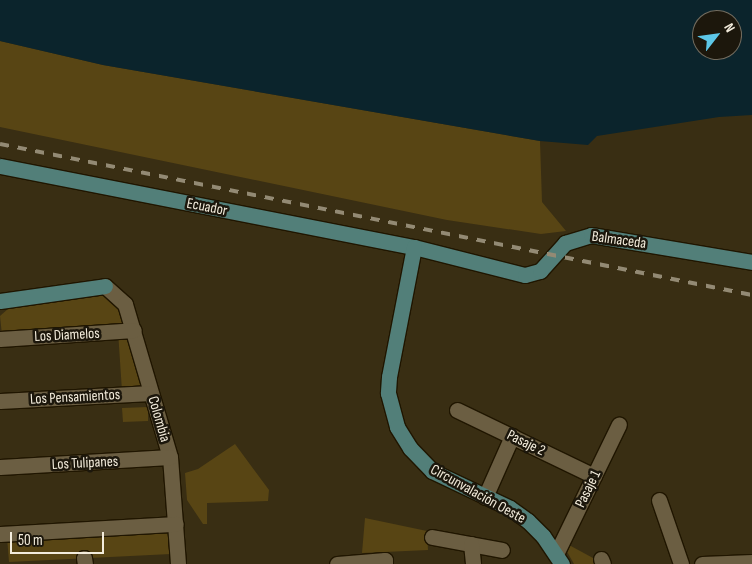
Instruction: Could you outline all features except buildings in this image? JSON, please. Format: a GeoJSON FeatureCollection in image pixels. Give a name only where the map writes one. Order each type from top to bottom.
{"type":"FeatureCollection","features":[{"type":"Feature","properties":{"kind":"main road","name":"Ecuador"},"geometry":{"type":"LineString","coordinates":[[0,166],[414,246]]}},
{"type":"Feature","properties":{"kind":"main road","name":"Balmaceda"},"geometry":{"type":"LineString","coordinates":[[414,246],[530,275],[544,268],[565,243],[591,235],[752,262]]}},
{"type":"Feature","properties":{"kind":"main road","name":"Circunvalación Oeste"},"geometry":{"type":"LineString","coordinates":[[414,246],[389,377],[391,410],[397,427],[410,448],[432,471],[528,521],[559,559]]}},
{"type":"Feature","properties":{"kind":"main road"},"geometry":{"type":"LineString","coordinates":[[0,301],[105,286]]}},
{"type":"Feature","properties":{"kind":"street","name":"Colombia"},"geometry":{"type":"LineString","coordinates":[[105,286],[125,304],[170,457],[178,564]]}},
{"type":"Feature","properties":{"kind":"street","name":"Los Diamelos"},"geometry":{"type":"LineString","coordinates":[[0,338],[134,330]]}},
{"type":"Feature","properties":{"kind":"street","name":"Los Pensamientos"},"geometry":{"type":"LineString","coordinates":[[0,401],[151,393]]}},
{"type":"Feature","properties":{"kind":"street","name":"Pasaje 2"},"geometry":{"type":"LineString","coordinates":[[457,410],[594,476]]}},
{"type":"Feature","properties":{"kind":"street","name":"Pasaje 1"},"geometry":{"type":"LineString","coordinates":[[559,559],[594,476],[619,424]]}},
{"type":"Feature","properties":{"kind":"street"},"geometry":{"type":"LineString","coordinates":[[485,497],[512,436]]}},
{"type":"Feature","properties":{"kind":"street","name":"Los Tulipanes"},"geometry":{"type":"LineString","coordinates":[[0,467],[170,457]]}},
{"type":"Feature","properties":{"kind":"street"},"geometry":{"type":"LineString","coordinates":[[659,500],[681,564]]}},
{"type":"Feature","properties":{"kind":"street"},"geometry":{"type":"LineString","coordinates":[[0,534],[176,524]]}},
{"type":"Feature","properties":{"kind":"street"},"geometry":{"type":"LineString","coordinates":[[432,537],[502,550]]}},
{"type":"Feature","properties":{"kind":"street"},"geometry":{"type":"LineString","coordinates":[[471,544],[473,564]]}},
{"type":"Feature","properties":{"kind":"street"},"geometry":{"type":"LineString","coordinates":[[337,564],[385,562]]}},
{"type":"Feature","properties":{"kind":"street"},"geometry":{"type":"LineString","coordinates":[[702,564],[752,562]]}},
{"type":"Feature","properties":{"kind":"shaded area"},"geometry":{"type":"Polygon","coordinates":[[[0,41],[103,65],[540,141],[542,202],[566,231],[541,234],[447,220],[0,127],[0,41]]]}},
{"type":"Feature","properties":{"kind":"shaded area"},"geometry":{"type":"Polygon","coordinates":[[[107,295],[125,312],[146,390],[122,391],[118,331],[2,335],[0,316],[9,308],[107,295]]]}},
{"type":"Feature","properties":{"kind":"shaded area"},"geometry":{"type":"Polygon","coordinates":[[[148,407],[148,421],[123,422],[122,408],[148,407]]]}},
{"type":"Feature","properties":{"kind":"shaded area"},"geometry":{"type":"Polygon","coordinates":[[[235,444],[269,490],[268,501],[207,503],[207,524],[203,524],[187,500],[185,473],[198,469],[235,444]]]}},
{"type":"Feature","properties":{"kind":"shaded area"},"geometry":{"type":"Polygon","coordinates":[[[365,518],[427,531],[428,550],[362,553],[365,518]]]}},
{"type":"Feature","properties":{"kind":"shaded area"},"geometry":{"type":"Polygon","coordinates":[[[169,531],[171,554],[9,562],[7,537],[169,531]]]}},
{"type":"Feature","properties":{"kind":"shaded area"},"geometry":{"type":"Polygon","coordinates":[[[569,545],[593,558],[597,564],[574,564],[566,550],[569,545]]]}},
{"type":"Feature","properties":{"kind":"water"},"geometry":{"type":"Polygon","coordinates":[[[0,0],[752,0],[752,115],[719,117],[597,136],[588,145],[540,141],[103,65],[0,41],[0,0]]]}},
{"type":"Feature","properties":{"kind":"railway"},"geometry":{"type":"LineString","coordinates":[[0,144],[752,295]]}}]}
